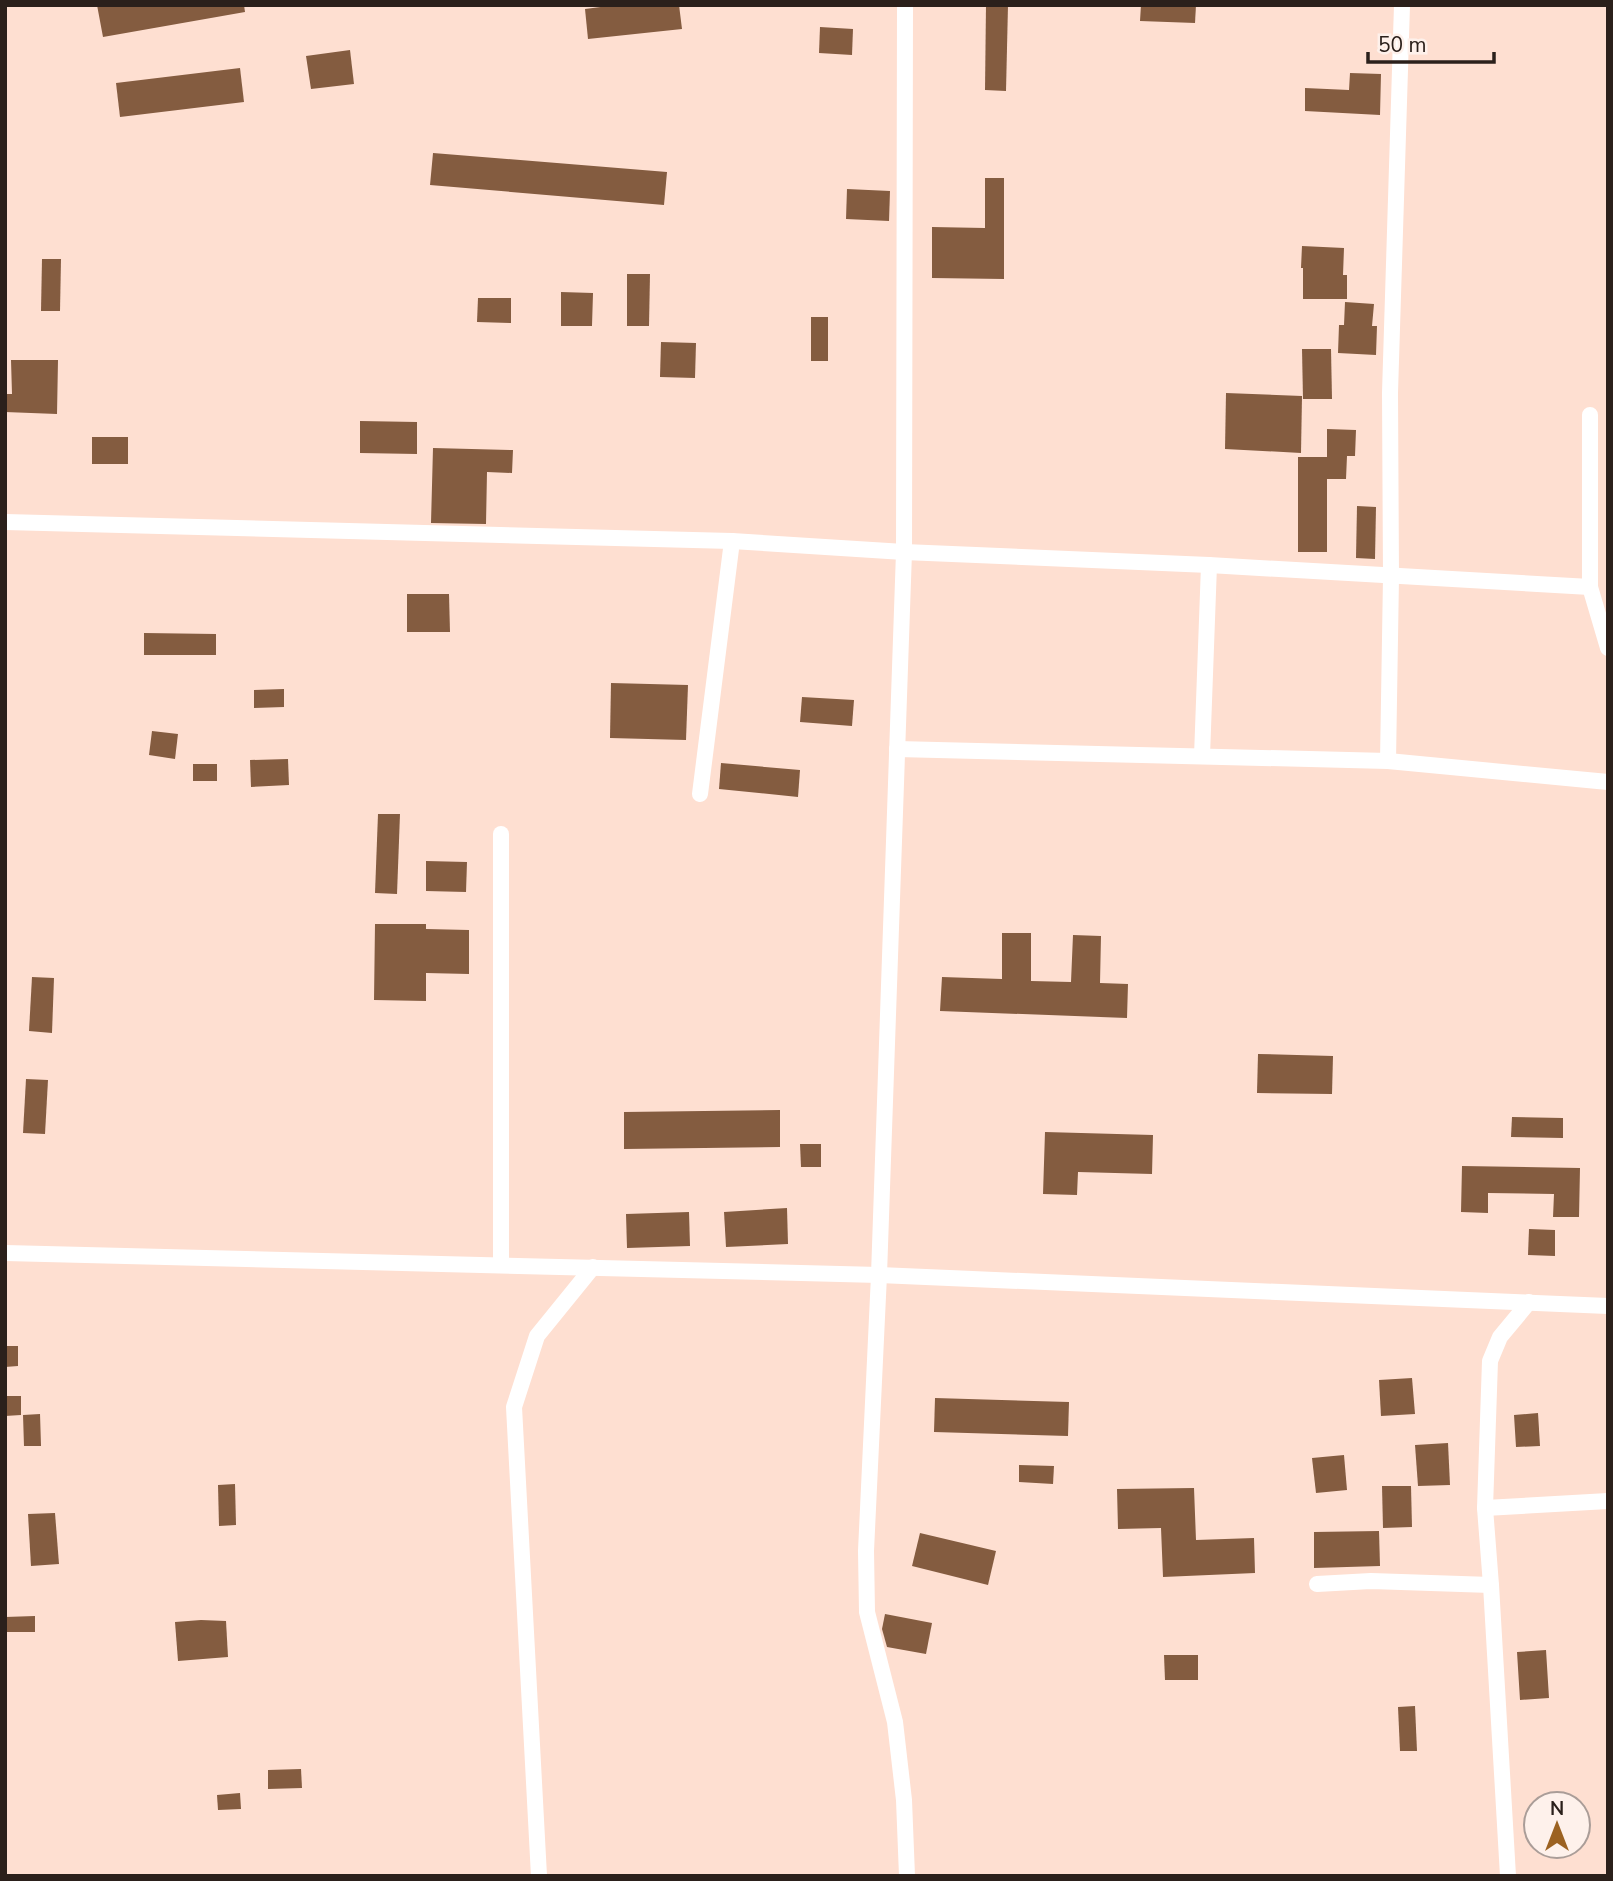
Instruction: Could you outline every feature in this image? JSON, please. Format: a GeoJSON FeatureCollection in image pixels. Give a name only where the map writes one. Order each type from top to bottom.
{"type":"FeatureCollection","features":[{"type":"Feature","properties":{"kind":"street"},"geometry":{"type":"LineString","coordinates":[[905,5],[904,552],[879,1275],[866,1551],[867,1612],[895,1722],[904,1800],[907,1876]]}},
{"type":"Feature","properties":{"kind":"street"},"geometry":{"type":"LineString","coordinates":[[1388,761],[1390,393],[1402,5]]}},
{"type":"Feature","properties":{"kind":"street"},"geometry":{"type":"LineString","coordinates":[[1590,415],[1590,587],[1608,648]]}},
{"type":"Feature","properties":{"kind":"street"},"geometry":{"type":"LineString","coordinates":[[5,522],[732,541],[1590,587]]}},
{"type":"Feature","properties":{"kind":"street"},"geometry":{"type":"LineString","coordinates":[[701,794],[732,541]]}},
{"type":"Feature","properties":{"kind":"street"},"geometry":{"type":"LineString","coordinates":[[1202,756],[1209,565]]}},
{"type":"Feature","properties":{"kind":"street"},"geometry":{"type":"LineString","coordinates":[[897,749],[1388,761],[1608,782]]}},
{"type":"Feature","properties":{"kind":"street"},"geometry":{"type":"LineString","coordinates":[[501,834],[501,1265]]}},
{"type":"Feature","properties":{"kind":"street"},"geometry":{"type":"LineString","coordinates":[[5,1253],[879,1275],[1608,1306]]}},
{"type":"Feature","properties":{"kind":"street"},"geometry":{"type":"LineString","coordinates":[[539,1876],[514,1407],[537,1336],[593,1268]]}},
{"type":"Feature","properties":{"kind":"street"},"geometry":{"type":"LineString","coordinates":[[1508,1876],[1485,1508],[1490,1361],[1500,1337],[1529,1302]]}},
{"type":"Feature","properties":{"kind":"street"},"geometry":{"type":"LineString","coordinates":[[1485,1508],[1608,1501]]}},
{"type":"Feature","properties":{"kind":"street"},"geometry":{"type":"LineString","coordinates":[[1317,1584],[1371,1581],[1491,1585]]}},
{"type":"Feature","properties":{"kind":"building"},"geometry":{"type":"Polygon","coordinates":[[[97,5],[244,5],[245,12],[103,37],[97,5]]]}},
{"type":"Feature","properties":{"kind":"building"},"geometry":{"type":"Polygon","coordinates":[[[616,5],[679,5],[682,29],[588,39],[585,9],[616,5]]]}},
{"type":"Feature","properties":{"kind":"building"},"geometry":{"type":"Polygon","coordinates":[[[986,5],[1008,5],[1006,91],[985,90],[986,5]]]}},
{"type":"Feature","properties":{"kind":"building"},"geometry":{"type":"Polygon","coordinates":[[[1141,5],[1196,5],[1195,23],[1140,21],[1141,5]]]}},
{"type":"Feature","properties":{"kind":"building"},"geometry":{"type":"Polygon","coordinates":[[[820,27],[853,29],[852,55],[819,53],[820,27]]]}},
{"type":"Feature","properties":{"kind":"building"},"geometry":{"type":"Polygon","coordinates":[[[350,50],[354,84],[311,89],[306,56],[350,50]]]}},
{"type":"Feature","properties":{"kind":"building"},"geometry":{"type":"Polygon","coordinates":[[[240,68],[244,102],[120,117],[116,83],[240,68]]]}},
{"type":"Feature","properties":{"kind":"building"},"geometry":{"type":"Polygon","coordinates":[[[1350,73],[1381,74],[1380,115],[1305,111],[1305,88],[1349,90],[1350,73]]]}},
{"type":"Feature","properties":{"kind":"building"},"geometry":{"type":"Polygon","coordinates":[[[433,153],[667,172],[664,205],[430,185],[433,153]]]}},
{"type":"Feature","properties":{"kind":"building"},"geometry":{"type":"Polygon","coordinates":[[[985,178],[1004,178],[1004,279],[932,278],[932,227],[985,228],[985,178]]]}},
{"type":"Feature","properties":{"kind":"building"},"geometry":{"type":"Polygon","coordinates":[[[847,189],[890,191],[889,221],[846,219],[847,189]]]}},
{"type":"Feature","properties":{"kind":"building"},"geometry":{"type":"Polygon","coordinates":[[[1302,246],[1344,248],[1343,275],[1347,275],[1347,299],[1303,299],[1302,246]]]}},
{"type":"Feature","properties":{"kind":"building"},"geometry":{"type":"Polygon","coordinates":[[[42,259],[61,259],[60,311],[41,311],[42,259]]]}},
{"type":"Feature","properties":{"kind":"building"},"geometry":{"type":"Polygon","coordinates":[[[627,274],[650,274],[649,326],[627,326],[627,274]]]}},
{"type":"Feature","properties":{"kind":"building"},"geometry":{"type":"Polygon","coordinates":[[[561,292],[593,293],[592,326],[561,326],[561,292]]]}},
{"type":"Feature","properties":{"kind":"building"},"geometry":{"type":"Polygon","coordinates":[[[478,298],[511,298],[511,323],[477,322],[478,298]]]}},
{"type":"Feature","properties":{"kind":"building"},"geometry":{"type":"Polygon","coordinates":[[[1345,302],[1374,304],[1372,326],[1377,326],[1376,355],[1338,353],[1339,325],[1344,325],[1345,302]]]}},
{"type":"Feature","properties":{"kind":"building"},"geometry":{"type":"Polygon","coordinates":[[[811,317],[828,317],[828,361],[811,361],[811,317]]]}},
{"type":"Feature","properties":{"kind":"building"},"geometry":{"type":"Polygon","coordinates":[[[661,342],[696,343],[695,378],[660,377],[661,342]]]}},
{"type":"Feature","properties":{"kind":"building"},"geometry":{"type":"Polygon","coordinates":[[[1302,349],[1331,349],[1332,399],[1303,399],[1302,349]]]}},
{"type":"Feature","properties":{"kind":"building"},"geometry":{"type":"Polygon","coordinates":[[[11,360],[58,360],[57,414],[5,412],[5,394],[12,394],[11,360]]]}},
{"type":"Feature","properties":{"kind":"building"},"geometry":{"type":"Polygon","coordinates":[[[1226,393],[1302,396],[1301,453],[1225,449],[1226,393]]]}},
{"type":"Feature","properties":{"kind":"building"},"geometry":{"type":"Polygon","coordinates":[[[360,421],[417,422],[417,454],[360,453],[360,421]]]}},
{"type":"Feature","properties":{"kind":"building"},"geometry":{"type":"Polygon","coordinates":[[[1327,429],[1356,430],[1355,456],[1347,456],[1346,479],[1327,479],[1327,552],[1298,552],[1298,457],[1327,457],[1327,429]]]}},
{"type":"Feature","properties":{"kind":"building"},"geometry":{"type":"Polygon","coordinates":[[[92,437],[128,437],[128,464],[92,464],[92,437]]]}},
{"type":"Feature","properties":{"kind":"building"},"geometry":{"type":"Polygon","coordinates":[[[433,448],[513,450],[512,473],[487,472],[486,524],[431,523],[433,448]]]}},
{"type":"Feature","properties":{"kind":"building"},"geometry":{"type":"Polygon","coordinates":[[[1357,506],[1376,507],[1375,559],[1356,558],[1357,506]]]}},
{"type":"Feature","properties":{"kind":"building"},"geometry":{"type":"Polygon","coordinates":[[[407,594],[449,594],[450,632],[407,632],[407,594]]]}},
{"type":"Feature","properties":{"kind":"building"},"geometry":{"type":"Polygon","coordinates":[[[144,633],[216,634],[216,655],[144,655],[144,633]]]}},
{"type":"Feature","properties":{"kind":"building"},"geometry":{"type":"Polygon","coordinates":[[[611,683],[688,685],[686,740],[610,738],[611,683]]]}},
{"type":"Feature","properties":{"kind":"building"},"geometry":{"type":"Polygon","coordinates":[[[284,689],[284,707],[254,708],[254,690],[284,689]]]}},
{"type":"Feature","properties":{"kind":"building"},"geometry":{"type":"Polygon","coordinates":[[[802,697],[854,700],[852,726],[800,722],[802,697]]]}},
{"type":"Feature","properties":{"kind":"building"},"geometry":{"type":"Polygon","coordinates":[[[152,731],[178,734],[175,759],[149,755],[152,731]]]}},
{"type":"Feature","properties":{"kind":"building"},"geometry":{"type":"Polygon","coordinates":[[[288,759],[289,785],[251,787],[250,760],[288,759]]]}},
{"type":"Feature","properties":{"kind":"building"},"geometry":{"type":"Polygon","coordinates":[[[721,763],[800,770],[798,797],[719,789],[721,763]]]}},
{"type":"Feature","properties":{"kind":"building"},"geometry":{"type":"Polygon","coordinates":[[[193,764],[217,764],[217,781],[193,781],[193,764]]]}},
{"type":"Feature","properties":{"kind":"building"},"geometry":{"type":"Polygon","coordinates":[[[378,814],[400,814],[397,894],[375,893],[378,814]]]}},
{"type":"Feature","properties":{"kind":"building"},"geometry":{"type":"Polygon","coordinates":[[[426,861],[467,862],[466,892],[426,891],[426,861]]]}},
{"type":"Feature","properties":{"kind":"building"},"geometry":{"type":"Polygon","coordinates":[[[375,924],[426,924],[426,929],[469,930],[469,974],[426,973],[426,1001],[374,1000],[375,924]]]}},
{"type":"Feature","properties":{"kind":"building"},"geometry":{"type":"Polygon","coordinates":[[[1002,933],[1031,933],[1031,981],[1071,982],[1073,935],[1101,936],[1100,983],[1128,984],[1127,1018],[940,1011],[942,977],[1002,979],[1002,933]]]}},
{"type":"Feature","properties":{"kind":"building"},"geometry":{"type":"Polygon","coordinates":[[[32,977],[54,978],[52,1033],[29,1031],[32,977]]]}},
{"type":"Feature","properties":{"kind":"building"},"geometry":{"type":"Polygon","coordinates":[[[1258,1054],[1333,1056],[1332,1094],[1257,1093],[1258,1054]]]}},
{"type":"Feature","properties":{"kind":"building"},"geometry":{"type":"Polygon","coordinates":[[[26,1079],[48,1080],[45,1134],[23,1133],[26,1079]]]}},
{"type":"Feature","properties":{"kind":"building"},"geometry":{"type":"Polygon","coordinates":[[[780,1110],[780,1147],[624,1149],[624,1112],[780,1110]]]}},
{"type":"Feature","properties":{"kind":"building"},"geometry":{"type":"Polygon","coordinates":[[[1512,1117],[1563,1118],[1563,1138],[1511,1137],[1512,1117]]]}},
{"type":"Feature","properties":{"kind":"building"},"geometry":{"type":"Polygon","coordinates":[[[1045,1132],[1153,1135],[1152,1174],[1078,1172],[1077,1195],[1043,1194],[1045,1132]]]}},
{"type":"Feature","properties":{"kind":"building"},"geometry":{"type":"Polygon","coordinates":[[[800,1144],[821,1144],[821,1167],[801,1167],[800,1144]]]}},
{"type":"Feature","properties":{"kind":"building"},"geometry":{"type":"Polygon","coordinates":[[[1462,1166],[1580,1168],[1579,1217],[1553,1217],[1554,1194],[1488,1193],[1488,1213],[1461,1212],[1462,1166]]]}},
{"type":"Feature","properties":{"kind":"building"},"geometry":{"type":"Polygon","coordinates":[[[787,1208],[788,1244],[726,1247],[724,1212],[787,1208]]]}},
{"type":"Feature","properties":{"kind":"building"},"geometry":{"type":"Polygon","coordinates":[[[689,1212],[690,1246],[627,1248],[626,1214],[689,1212]]]}},
{"type":"Feature","properties":{"kind":"building"},"geometry":{"type":"Polygon","coordinates":[[[1529,1229],[1555,1230],[1555,1256],[1528,1255],[1529,1229]]]}},
{"type":"Feature","properties":{"kind":"building"},"geometry":{"type":"Polygon","coordinates":[[[5,1346],[18,1346],[18,1366],[5,1367],[5,1346]]]}},
{"type":"Feature","properties":{"kind":"building"},"geometry":{"type":"Polygon","coordinates":[[[1412,1378],[1415,1414],[1381,1416],[1379,1380],[1412,1378]]]}},
{"type":"Feature","properties":{"kind":"building"},"geometry":{"type":"Polygon","coordinates":[[[5,1396],[21,1396],[21,1415],[5,1416],[5,1396]]]}},
{"type":"Feature","properties":{"kind":"building"},"geometry":{"type":"Polygon","coordinates":[[[935,1398],[1069,1402],[1068,1436],[934,1432],[935,1398]]]}},
{"type":"Feature","properties":{"kind":"building"},"geometry":{"type":"Polygon","coordinates":[[[1538,1413],[1540,1446],[1516,1447],[1514,1415],[1538,1413]]]}},
{"type":"Feature","properties":{"kind":"building"},"geometry":{"type":"Polygon","coordinates":[[[40,1414],[41,1446],[24,1446],[23,1415],[40,1414]]]}},
{"type":"Feature","properties":{"kind":"building"},"geometry":{"type":"Polygon","coordinates":[[[1448,1443],[1450,1485],[1418,1486],[1415,1445],[1448,1443]]]}},
{"type":"Feature","properties":{"kind":"building"},"geometry":{"type":"Polygon","coordinates":[[[1344,1455],[1347,1490],[1316,1493],[1312,1458],[1344,1455]]]}},
{"type":"Feature","properties":{"kind":"building"},"geometry":{"type":"Polygon","coordinates":[[[1019,1465],[1054,1466],[1053,1484],[1019,1482],[1019,1465]]]}},
{"type":"Feature","properties":{"kind":"building"},"geometry":{"type":"Polygon","coordinates":[[[235,1484],[236,1525],[219,1526],[218,1485],[235,1484]]]}},
{"type":"Feature","properties":{"kind":"building"},"geometry":{"type":"Polygon","coordinates":[[[1382,1486],[1411,1486],[1412,1527],[1383,1528],[1382,1486]]]}},
{"type":"Feature","properties":{"kind":"building"},"geometry":{"type":"Polygon","coordinates":[[[1194,1488],[1196,1540],[1254,1538],[1255,1573],[1163,1577],[1161,1528],[1118,1529],[1117,1489],[1194,1488]]]}},
{"type":"Feature","properties":{"kind":"building"},"geometry":{"type":"Polygon","coordinates":[[[55,1513],[59,1564],[31,1566],[28,1514],[55,1513]]]}},
{"type":"Feature","properties":{"kind":"building"},"geometry":{"type":"Polygon","coordinates":[[[1379,1531],[1380,1566],[1314,1568],[1314,1532],[1379,1531]]]}},
{"type":"Feature","properties":{"kind":"building"},"geometry":{"type":"Polygon","coordinates":[[[920,1533],[996,1551],[988,1585],[912,1566],[920,1533]]]}},
{"type":"Feature","properties":{"kind":"building"},"geometry":{"type":"Polygon","coordinates":[[[885,1614],[932,1623],[926,1654],[887,1647],[882,1629],[885,1614]]]}},
{"type":"Feature","properties":{"kind":"building"},"geometry":{"type":"Polygon","coordinates":[[[35,1616],[35,1632],[5,1632],[5,1617],[35,1616]]]}},
{"type":"Feature","properties":{"kind":"building"},"geometry":{"type":"Polygon","coordinates":[[[226,1621],[228,1657],[178,1661],[175,1622],[226,1621]]]}},
{"type":"Feature","properties":{"kind":"building"},"geometry":{"type":"Polygon","coordinates":[[[1546,1650],[1549,1698],[1520,1700],[1517,1652],[1546,1650]]]}},
{"type":"Feature","properties":{"kind":"building"},"geometry":{"type":"Polygon","coordinates":[[[1164,1655],[1198,1655],[1198,1680],[1165,1680],[1164,1655]]]}},
{"type":"Feature","properties":{"kind":"building"},"geometry":{"type":"Polygon","coordinates":[[[1415,1706],[1417,1751],[1400,1751],[1398,1707],[1415,1706]]]}},
{"type":"Feature","properties":{"kind":"building"},"geometry":{"type":"Polygon","coordinates":[[[301,1769],[302,1788],[268,1789],[268,1770],[301,1769]]]}},
{"type":"Feature","properties":{"kind":"building"},"geometry":{"type":"Polygon","coordinates":[[[240,1793],[241,1809],[218,1810],[217,1795],[240,1793]]]}}]}
